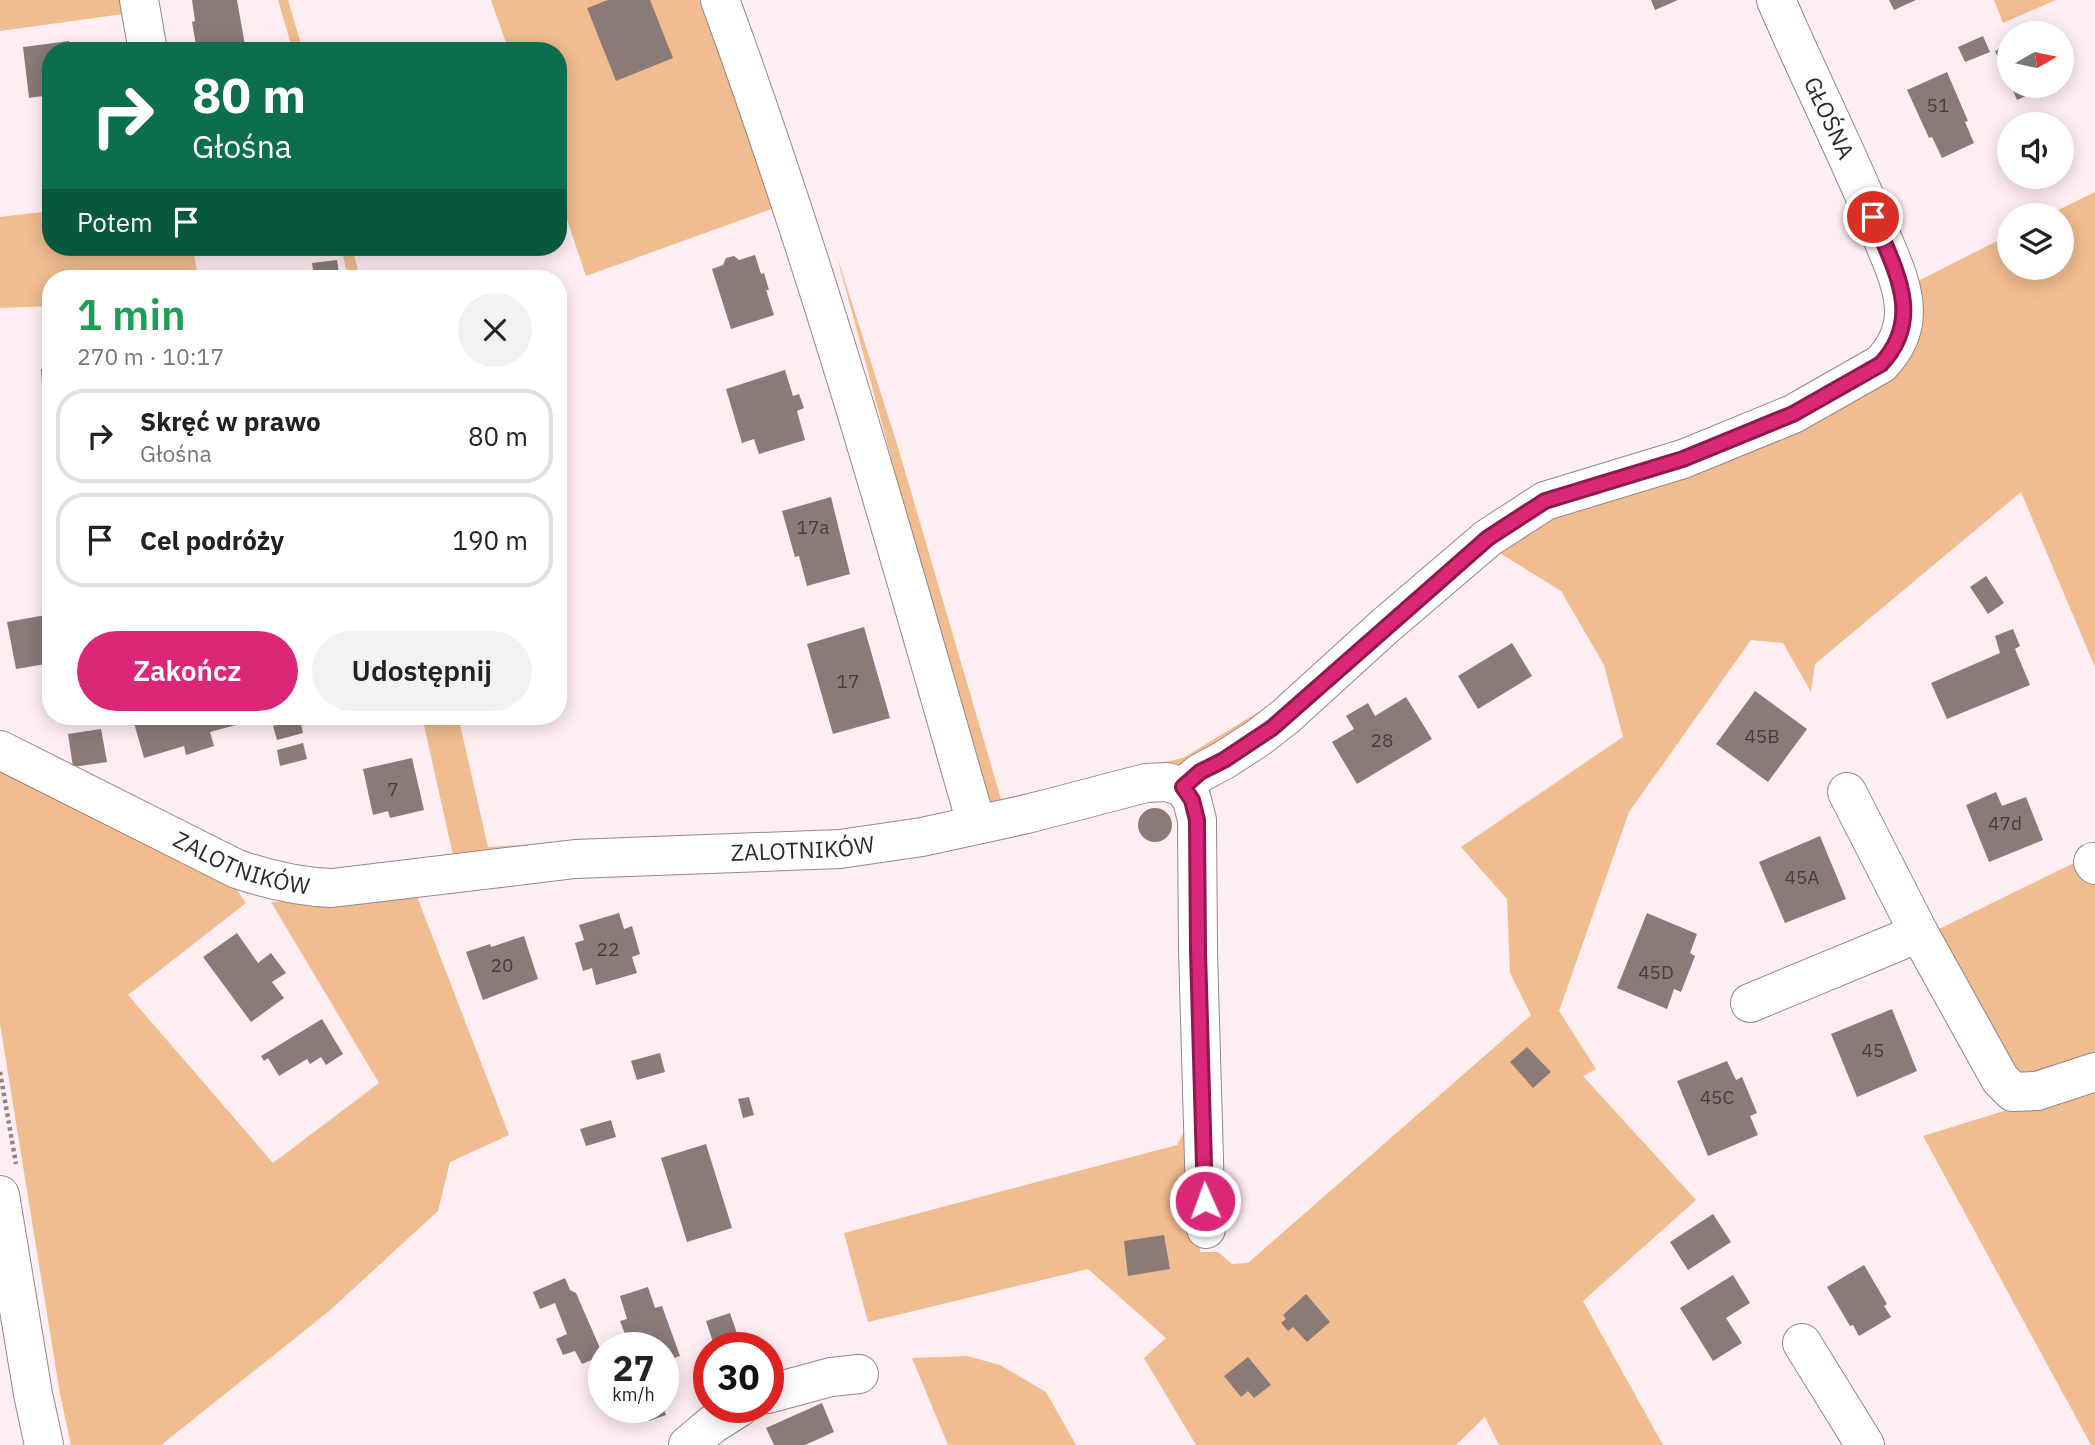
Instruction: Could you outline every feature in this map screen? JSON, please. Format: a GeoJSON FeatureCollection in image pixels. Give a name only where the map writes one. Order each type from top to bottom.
{"type":"FeatureCollection","features":[{"type":"Feature","properties":{"kind":"street"},"geometry":{"type":"LineString","coordinates":[[139,0],[146,42]]}},
{"type":"Feature","properties":{"kind":"street"},"geometry":{"type":"LineString","coordinates":[[720,0],[790,200],[871,454],[976,823]]}},
{"type":"Feature","properties":{"kind":"street","name":"GŁOŚNA"},"geometry":{"type":"LineString","coordinates":[[1183,787],[1200,772],[1224,760],[1267,731],[1488,538],[1545,501],[1683,459],[1793,414],[1881,364],[1892,352],[1902,333],[1902,293],[1863,192],[1776,0]]}},
{"type":"Feature","properties":{"kind":"street","name":"ZALOTNIKÓW"},"geometry":{"type":"LineString","coordinates":[[0,750],[237,869],[275,882],[332,888],[575,859],[840,849],[922,836],[1027,814],[1146,783],[1167,782],[1183,787]]}},
{"type":"Feature","properties":{"kind":"street"},"geometry":{"type":"LineString","coordinates":[[1183,787],[1192,800],[1197,820],[1206,1229]]}},
{"type":"Feature","properties":{"kind":"street"},"geometry":{"type":"LineString","coordinates":[[1847,792],[1919,933],[2000,1079],[2013,1092],[2037,1091],[2095,1072]]}},
{"type":"Feature","properties":{"kind":"street"},"geometry":{"type":"LineString","coordinates":[[1750,1003],[1919,933]]}},
{"type":"Feature","properties":{"kind":"street"},"geometry":{"type":"LineString","coordinates":[[0,1195],[44,1445]]}},
{"type":"Feature","properties":{"kind":"street"},"geometry":{"type":"LineString","coordinates":[[1802,1343],[1865,1445]]}},
{"type":"Feature","properties":{"kind":"street"},"geometry":{"type":"LineString","coordinates":[[784,1390],[831,1377],[859,1374]]}},
{"type":"Feature","properties":{"kind":"street"},"geometry":{"type":"LineString","coordinates":[[688,1445],[715,1423]]}},
{"type":"Feature","properties":{"kind":"shaded area"},"geometry":{"type":"Polygon","coordinates":[[[0,0],[129,0],[123,14],[0,31],[0,0]]]}},
{"type":"Feature","properties":{"kind":"shaded area"},"geometry":{"type":"Polygon","coordinates":[[[278,0],[288,0],[300,42],[290,42],[278,0]]]}},
{"type":"Feature","properties":{"kind":"shaded area"},"geometry":{"type":"Polygon","coordinates":[[[491,0],[703,0],[777,207],[586,276],[567,220],[567,42],[506,42],[491,0]]]}},
{"type":"Feature","properties":{"kind":"shaded area"},"geometry":{"type":"Polygon","coordinates":[[[1994,0],[2056,0],[2008,21],[2002,21],[1994,0]]]}},
{"type":"Feature","properties":{"kind":"shaded area"},"geometry":{"type":"Polygon","coordinates":[[[2095,192],[2095,667],[2021,492],[1815,664],[1811,692],[1783,643],[1751,640],[1629,812],[1559,1011],[1596,1069],[1583,1076],[1696,1200],[1583,1301],[1663,1445],[1499,1445],[1485,1417],[1456,1445],[1196,1445],[1144,1358],[1166,1338],[1088,1269],[868,1322],[844,1233],[1177,1145],[1191,1119],[1197,1128],[1200,1252],[1218,1252],[1232,1264],[1248,1263],[1531,1015],[1510,973],[1507,899],[1461,847],[1623,737],[1604,665],[1561,591],[1498,552],[1554,515],[1890,371],[1916,282],[1997,241],[1997,280],[2074,280],[2073,203],[2095,192]]]}},
{"type":"Feature","properties":{"kind":"shaded area"},"geometry":{"type":"Polygon","coordinates":[[[42,212],[42,256],[194,256],[197,270],[42,270],[42,306],[0,308],[0,217],[42,212]]]}},
{"type":"Feature","properties":{"kind":"shaded area"},"geometry":{"type":"Polygon","coordinates":[[[836,253],[897,444],[1001,799],[1183,758],[1301,686],[1268,722],[1181,767],[991,804],[983,799],[836,253]]]}},
{"type":"Feature","properties":{"kind":"shaded area"},"geometry":{"type":"Polygon","coordinates":[[[343,256],[354,256],[358,270],[346,270],[343,256]]]}},
{"type":"Feature","properties":{"kind":"shaded area"},"geometry":{"type":"Polygon","coordinates":[[[424,725],[460,725],[488,847],[608,839],[875,834],[453,855],[424,725]]]}},
{"type":"Feature","properties":{"kind":"shaded area"},"geometry":{"type":"Polygon","coordinates":[[[0,762],[229,879],[246,903],[128,995],[273,1163],[379,1083],[271,902],[416,894],[509,1135],[450,1162],[438,1211],[328,1312],[161,1445],[71,1445],[60,1394],[0,1024],[0,762]]]}},
{"type":"Feature","properties":{"kind":"shaded area"},"geometry":{"type":"Polygon","coordinates":[[[2080,860],[2095,883],[2095,1058],[2028,1078],[2010,1069],[1935,931],[2080,860]]]}},
{"type":"Feature","properties":{"kind":"shaded area"},"geometry":{"type":"Polygon","coordinates":[[[2095,1083],[2095,1445],[2091,1445],[1923,1136],[2095,1083]]]}},
{"type":"Feature","properties":{"kind":"shaded area"},"geometry":{"type":"Polygon","coordinates":[[[967,1356],[1000,1365],[1046,1392],[1076,1445],[948,1445],[912,1358],[967,1356]]]}},
{"type":"Feature","properties":{"kind":"building"},"geometry":{"type":"Polygon","coordinates":[[[192,0],[237,0],[244,42],[195,42],[192,22],[195,21],[192,0]]]}},
{"type":"Feature","properties":{"kind":"building"},"geometry":{"type":"Polygon","coordinates":[[[608,0],[650,0],[673,58],[616,81],[587,8],[608,0]]]}},
{"type":"Feature","properties":{"kind":"building"},"geometry":{"type":"Polygon","coordinates":[[[1651,0],[1678,0],[1655,10],[1651,0]]]}},
{"type":"Feature","properties":{"kind":"building"},"geometry":{"type":"Polygon","coordinates":[[[1889,0],[1916,0],[1894,10],[1889,0]]]}},
{"type":"Feature","properties":{"kind":"building"},"geometry":{"type":"Polygon","coordinates":[[[1983,36],[1990,52],[1965,62],[1958,47],[1983,36]]]}},
{"type":"Feature","properties":{"kind":"building"},"geometry":{"type":"Polygon","coordinates":[[[42,45],[42,96],[29,98],[23,47],[42,45]]]}},
{"type":"Feature","properties":{"kind":"building"},"geometry":{"type":"Polygon","coordinates":[[[1947,72],[1968,121],[1965,122],[1974,143],[1942,158],[1932,137],[1929,138],[1907,90],[1947,72]]]}},
{"type":"Feature","properties":{"kind":"building"},"geometry":{"type":"Polygon","coordinates":[[[755,255],[761,274],[764,273],[774,315],[731,329],[712,269],[723,265],[726,258],[734,256],[739,260],[755,255]]]}},
{"type":"Feature","properties":{"kind":"building"},"geometry":{"type":"Polygon","coordinates":[[[337,260],[339,270],[313,270],[312,263],[337,260]]]}},
{"type":"Feature","properties":{"kind":"building"},"geometry":{"type":"Polygon","coordinates":[[[785,370],[793,396],[799,394],[804,408],[797,411],[805,440],[759,454],[754,439],[742,443],[726,389],[785,370]]]}},
{"type":"Feature","properties":{"kind":"building"},"geometry":{"type":"Polygon","coordinates":[[[831,497],[850,574],[807,586],[799,556],[795,557],[782,511],[831,497]]]}},
{"type":"Feature","properties":{"kind":"building"},"geometry":{"type":"Polygon","coordinates":[[[1986,576],[2004,603],[1988,614],[1970,587],[1986,576]]]}},
{"type":"Feature","properties":{"kind":"building"},"geometry":{"type":"Polygon","coordinates":[[[42,616],[42,665],[16,669],[7,622],[42,616]]]}},
{"type":"Feature","properties":{"kind":"building"},"geometry":{"type":"Polygon","coordinates":[[[864,627],[890,718],[833,734],[807,644],[864,627]]]}},
{"type":"Feature","properties":{"kind":"building"},"geometry":{"type":"Polygon","coordinates":[[[2013,629],[2020,646],[2015,649],[2030,685],[1947,719],[1931,683],[2000,653],[1995,636],[2013,629]]]}},
{"type":"Feature","properties":{"kind":"building"},"geometry":{"type":"Polygon","coordinates":[[[1512,643],[1532,676],[1478,709],[1458,676],[1512,643]]]}},
{"type":"Feature","properties":{"kind":"building"},"geometry":{"type":"Polygon","coordinates":[[[1755,691],[1807,729],[1768,782],[1716,744],[1755,691]]]}},
{"type":"Feature","properties":{"kind":"building"},"geometry":{"type":"Polygon","coordinates":[[[1406,697],[1432,739],[1357,784],[1332,742],[1354,729],[1346,716],[1368,703],[1375,716],[1406,697]]]}},
{"type":"Feature","properties":{"kind":"building"},"geometry":{"type":"Polygon","coordinates":[[[135,725],[236,725],[210,732],[214,746],[186,755],[184,746],[144,758],[135,725]]]}},
{"type":"Feature","properties":{"kind":"building"},"geometry":{"type":"Polygon","coordinates":[[[301,725],[303,733],[277,740],[273,726],[301,725]]]}},
{"type":"Feature","properties":{"kind":"building"},"geometry":{"type":"Polygon","coordinates":[[[101,729],[107,762],[73,767],[68,734],[101,729]]]}},
{"type":"Feature","properties":{"kind":"building"},"geometry":{"type":"Polygon","coordinates":[[[303,743],[307,759],[280,766],[277,750],[303,743]]]}},
{"type":"Feature","properties":{"kind":"building"},"geometry":{"type":"Polygon","coordinates":[[[412,758],[424,810],[390,818],[388,811],[373,815],[363,769],[412,758]]]}},
{"type":"Feature","properties":{"kind":"building"},"geometry":{"type":"Polygon","coordinates":[[[1996,792],[2002,806],[2026,797],[2043,840],[1989,862],[1966,805],[1996,792]]]}},
{"type":"Feature","properties":{"kind":"building"},"geometry":{"type":"Polygon","coordinates":[[[1155,808],[1167,813],[1172,825],[1167,837],[1155,842],[1143,837],[1138,825],[1143,813],[1155,808]]]}},
{"type":"Feature","properties":{"kind":"building"},"geometry":{"type":"Polygon","coordinates":[[[1820,836],[1846,899],[1785,923],[1759,862],[1820,836]]]}},
{"type":"Feature","properties":{"kind":"building"},"geometry":{"type":"Polygon","coordinates":[[[619,913],[624,929],[632,926],[640,954],[632,957],[637,973],[596,985],[592,968],[583,971],[575,943],[584,940],[579,925],[619,913]]]}},
{"type":"Feature","properties":{"kind":"building"},"geometry":{"type":"Polygon","coordinates":[[[1647,913],[1697,934],[1690,953],[1695,956],[1681,992],[1674,989],[1667,1009],[1617,988],[1647,913]]]}},
{"type":"Feature","properties":{"kind":"building"},"geometry":{"type":"Polygon","coordinates":[[[237,933],[258,963],[271,953],[286,973],[272,982],[284,998],[251,1022],[203,957],[237,933]]]}},
{"type":"Feature","properties":{"kind":"building"},"geometry":{"type":"Polygon","coordinates":[[[524,936],[538,979],[483,1000],[466,952],[524,936]]]}},
{"type":"Feature","properties":{"kind":"building"},"geometry":{"type":"Polygon","coordinates":[[[1892,1009],[1917,1071],[1857,1097],[1831,1034],[1892,1009]]]}},
{"type":"Feature","properties":{"kind":"building"},"geometry":{"type":"Polygon","coordinates":[[[322,1019],[343,1054],[326,1065],[321,1057],[310,1064],[307,1059],[279,1076],[268,1058],[264,1061],[261,1056],[322,1019]]]}},
{"type":"Feature","properties":{"kind":"building"},"geometry":{"type":"Polygon","coordinates":[[[1527,1047],[1551,1072],[1533,1088],[1510,1062],[1527,1047]]]}},
{"type":"Feature","properties":{"kind":"building"},"geometry":{"type":"Polygon","coordinates":[[[660,1053],[665,1072],[637,1080],[631,1061],[660,1053]]]}},
{"type":"Feature","properties":{"kind":"building"},"geometry":{"type":"Polygon","coordinates":[[[1727,1061],[1736,1080],[1742,1077],[1757,1113],[1750,1116],[1758,1135],[1708,1156],[1677,1081],[1727,1061]]]}},
{"type":"Feature","properties":{"kind":"building"},"geometry":{"type":"Polygon","coordinates":[[[749,1097],[754,1115],[743,1118],[738,1099],[749,1097]]]}},
{"type":"Feature","properties":{"kind":"building"},"geometry":{"type":"Polygon","coordinates":[[[611,1120],[616,1137],[586,1146],[580,1129],[611,1120]]]}},
{"type":"Feature","properties":{"kind":"building"},"geometry":{"type":"Polygon","coordinates":[[[706,1144],[732,1228],[687,1242],[661,1158],[706,1144]]]}},
{"type":"Feature","properties":{"kind":"building"},"geometry":{"type":"Polygon","coordinates":[[[1713,1214],[1731,1242],[1688,1270],[1670,1242],[1713,1214]]]}},
{"type":"Feature","properties":{"kind":"building"},"geometry":{"type":"Polygon","coordinates":[[[1164,1235],[1170,1269],[1128,1276],[1124,1241],[1164,1235]]]}},
{"type":"Feature","properties":{"kind":"building"},"geometry":{"type":"Polygon","coordinates":[[[1864,1265],[1887,1304],[1884,1306],[1891,1317],[1859,1336],[1827,1287],[1864,1265]]]}},
{"type":"Feature","properties":{"kind":"building"},"geometry":{"type":"Polygon","coordinates":[[[1733,1275],[1750,1303],[1726,1318],[1742,1343],[1713,1361],[1680,1308],[1733,1275]]]}},
{"type":"Feature","properties":{"kind":"building"},"geometry":{"type":"Polygon","coordinates":[[[565,1278],[570,1290],[576,1293],[593,1332],[588,1332],[588,1361],[582,1364],[575,1351],[563,1355],[556,1339],[567,1334],[555,1303],[540,1309],[533,1292],[565,1278]]]}},
{"type":"Feature","properties":{"kind":"building"},"geometry":{"type":"Polygon","coordinates":[[[648,1287],[655,1308],[662,1306],[671,1332],[624,1332],[620,1321],[627,1319],[620,1296],[648,1287]]]}},
{"type":"Feature","properties":{"kind":"building"},"geometry":{"type":"Polygon","coordinates":[[[1306,1294],[1330,1322],[1307,1342],[1293,1327],[1288,1331],[1281,1323],[1286,1319],[1283,1315],[1306,1294]]]}},
{"type":"Feature","properties":{"kind":"building"},"geometry":{"type":"Polygon","coordinates":[[[730,1313],[737,1332],[710,1332],[706,1321],[730,1313]]]}},
{"type":"Feature","properties":{"kind":"building"},"geometry":{"type":"Polygon","coordinates":[[[1248,1357],[1271,1385],[1254,1398],[1248,1391],[1241,1397],[1224,1376],[1248,1357]]]}},
{"type":"Feature","properties":{"kind":"building"},"geometry":{"type":"Polygon","coordinates":[[[822,1403],[834,1432],[805,1445],[774,1445],[766,1428],[784,1423],[784,1420],[822,1403]]]}},
{"type":"Feature","properties":{"kind":"route"},"geometry":{"type":"LineString","coordinates":[[1205,1201],[1197,820],[1192,800],[1183,787],[1200,772],[1224,760],[1272,728],[1488,538],[1545,501],[1683,459],[1793,414],[1881,364],[1892,352],[1902,333],[1904,313],[1902,293],[1873,217]]}}]}
